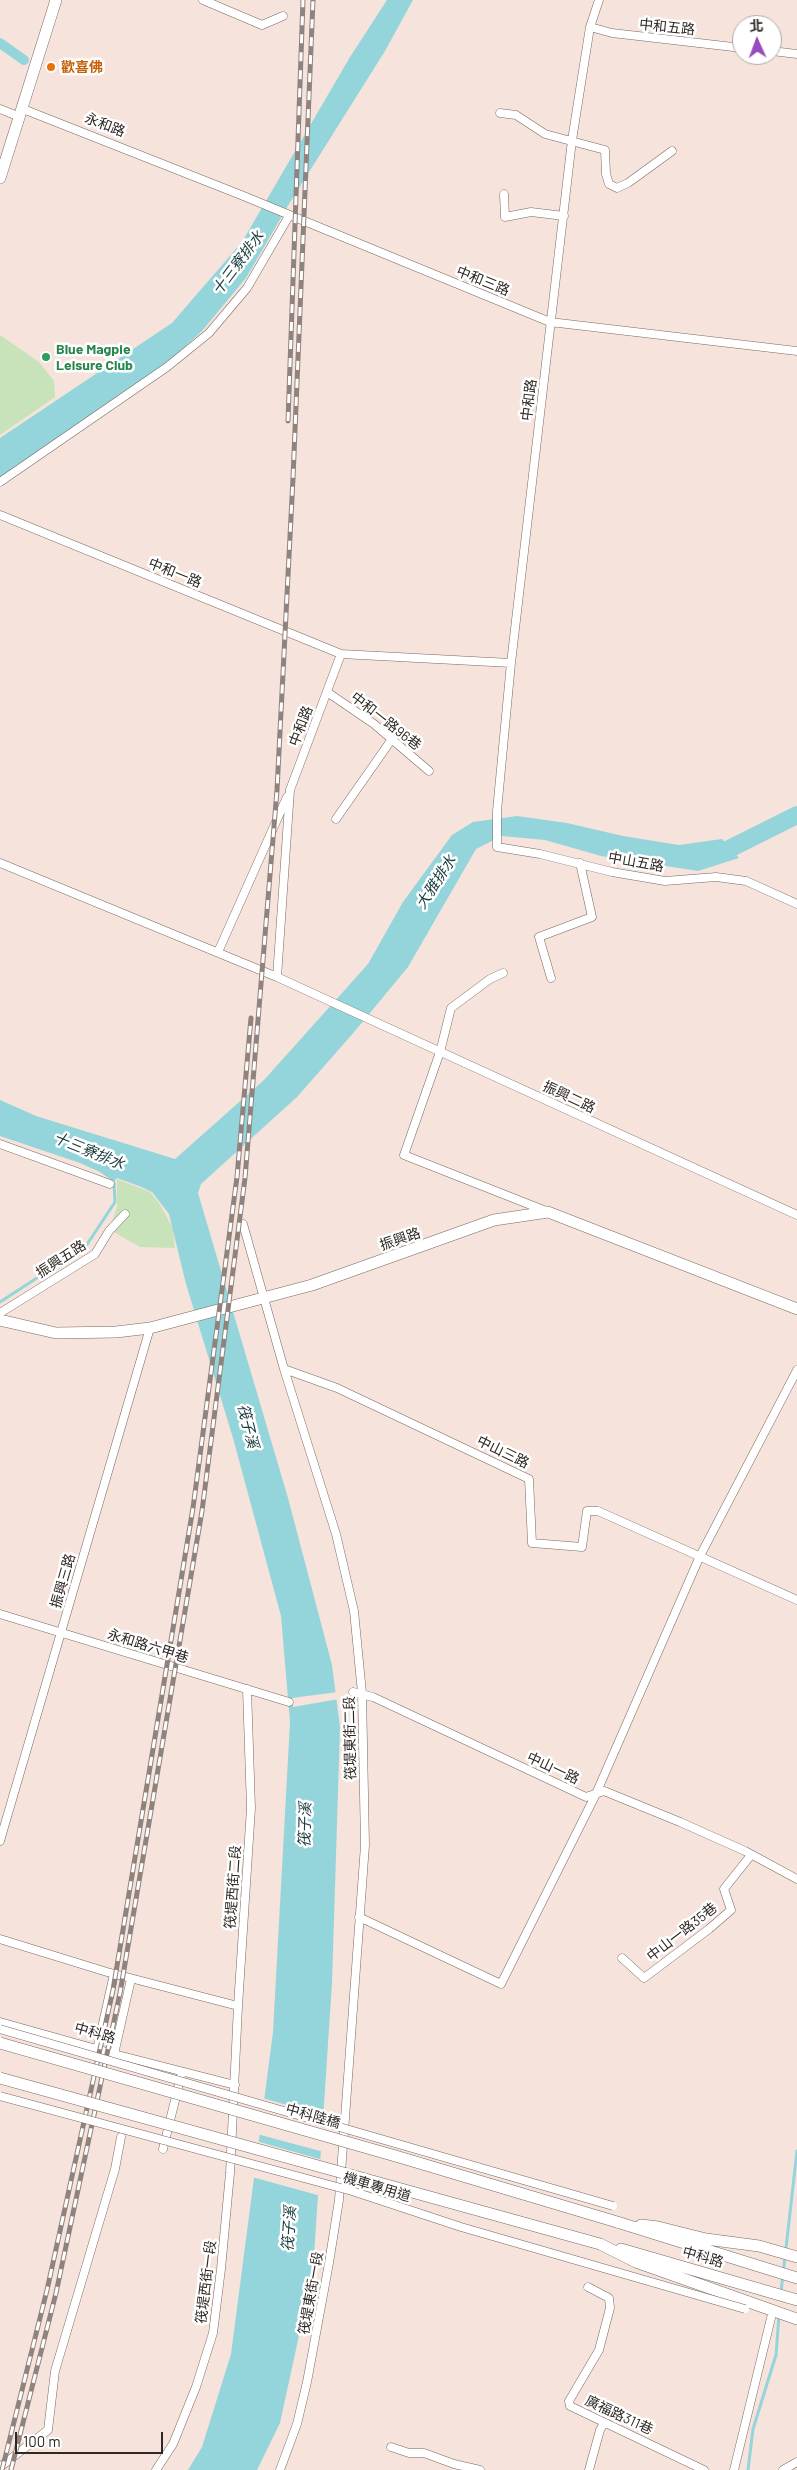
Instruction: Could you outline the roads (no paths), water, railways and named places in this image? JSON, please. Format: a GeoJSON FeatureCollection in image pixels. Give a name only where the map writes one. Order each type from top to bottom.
{"type":"FeatureCollection","features":[{"type":"Feature","properties":{"kind":"street"},"geometry":{"type":"LineString","coordinates":[[0,178],[56,0]]}},
{"type":"Feature","properties":{"kind":"street"},"geometry":{"type":"LineString","coordinates":[[203,0],[262,25],[283,16]]}},
{"type":"Feature","properties":{"kind":"street","name":"中和路"},"geometry":{"type":"LineString","coordinates":[[497,847],[497,811],[511,663],[550,322],[572,140],[590,26],[599,0]]}},
{"type":"Feature","properties":{"kind":"street","name":"中和五路"},"geometry":{"type":"LineString","coordinates":[[590,26],[612,33],[732,47]]}},
{"type":"Feature","properties":{"kind":"street"},"geometry":{"type":"LineString","coordinates":[[782,52],[797,54]]}},
{"type":"Feature","properties":{"kind":"street","name":"永和路"},"geometry":{"type":"LineString","coordinates":[[0,109],[21,113],[177,169]]}},
{"type":"Feature","properties":{"kind":"street"},"geometry":{"type":"LineString","coordinates":[[500,113],[516,115],[545,134],[605,150],[606,174],[609,184],[617,188],[628,183],[672,151]]}},
{"type":"Feature","properties":{"kind":"street","name":"中和三路"},"geometry":{"type":"LineString","coordinates":[[177,169],[550,322],[797,351]]}},
{"type":"Feature","properties":{"kind":"street"},"geometry":{"type":"LineString","coordinates":[[504,194],[505,217],[531,212],[564,216]]}},
{"type":"Feature","properties":{"kind":"street"},"geometry":{"type":"LineString","coordinates":[[0,482],[167,367],[209,333],[247,288],[287,214]]}},
{"type":"Feature","properties":{"kind":"street","name":"中和一路"},"geometry":{"type":"LineString","coordinates":[[0,515],[341,654]]}},
{"type":"Feature","properties":{"kind":"street"},"geometry":{"type":"LineString","coordinates":[[341,654],[511,663]]}},
{"type":"Feature","properties":{"kind":"street","name":"中和路"},"geometry":{"type":"LineString","coordinates":[[277,977],[290,790],[341,654]]}},
{"type":"Feature","properties":{"kind":"street","name":"中和一路96巷"},"geometry":{"type":"LineString","coordinates":[[327,692],[374,724],[429,771]]}},
{"type":"Feature","properties":{"kind":"street"},"geometry":{"type":"LineString","coordinates":[[336,819],[392,738]]}},
{"type":"Feature","properties":{"kind":"street"},"geometry":{"type":"LineString","coordinates":[[218,952],[290,790]]}},
{"type":"Feature","properties":{"kind":"street","name":"中山五路"},"geometry":{"type":"LineString","coordinates":[[497,847],[580,863],[612,872],[665,881],[716,877],[746,881],[797,904]]}},
{"type":"Feature","properties":{"kind":"street"},"geometry":{"type":"LineString","coordinates":[[0,863],[277,977]]}},
{"type":"Feature","properties":{"kind":"street"},"geometry":{"type":"LineString","coordinates":[[551,978],[539,937],[592,917],[580,863]]}},
{"type":"Feature","properties":{"kind":"street"},"geometry":{"type":"LineString","coordinates":[[504,973],[490,980],[451,1008],[440,1052],[404,1155],[548,1212]]}},
{"type":"Feature","properties":{"kind":"street","name":"振興二路"},"geometry":{"type":"LineString","coordinates":[[277,977],[797,1216]]}},
{"type":"Feature","properties":{"kind":"street"},"geometry":{"type":"LineString","coordinates":[[0,1144],[110,1184]]}},
{"type":"Feature","properties":{"kind":"street","name":"振興路"},"geometry":{"type":"LineString","coordinates":[[0,1320],[56,1333],[116,1332],[150,1328],[321,1282],[494,1220],[548,1212],[797,1309]]}},
{"type":"Feature","properties":{"kind":"street","name":"振興五路"},"geometry":{"type":"LineString","coordinates":[[0,1312],[95,1254],[109,1231],[125,1214]]}},
{"type":"Feature","properties":{"kind":"street"},"geometry":{"type":"LineString","coordinates":[[243,1224],[262,1298],[284,1369]]}},
{"type":"Feature","properties":{"kind":"street","name":"振興三路"},"geometry":{"type":"LineString","coordinates":[[0,1841],[150,1328]]}},
{"type":"Feature","properties":{"kind":"street","name":"中山三路"},"geometry":{"type":"LineString","coordinates":[[284,1369],[337,1388],[529,1478],[532,1542],[582,1547],[587,1512],[598,1511],[797,1600]]}},
{"type":"Feature","properties":{"kind":"street","name":"筏堤東街二段"},"geometry":{"type":"LineString","coordinates":[[284,1369],[336,1534],[354,1611],[365,1845],[358,1917],[346,2116]]}},
{"type":"Feature","properties":{"kind":"street"},"geometry":{"type":"LineString","coordinates":[[358,1917],[501,1984],[595,1796],[700,1556],[797,1370]]}},
{"type":"Feature","properties":{"kind":"street","name":"永和路六甲巷"},"geometry":{"type":"LineString","coordinates":[[0,1614],[289,1702]]}},
{"type":"Feature","properties":{"kind":"street","name":"筏堤西街二段"},"geometry":{"type":"LineString","coordinates":[[235,2085],[238,2006],[251,1808],[247,1689]]}},
{"type":"Feature","properties":{"kind":"street","name":"中山一路"},"geometry":{"type":"LineString","coordinates":[[358,1692],[586,1797],[595,1796],[604,1791],[751,1855],[797,1879]]}},
{"type":"Feature","properties":{"kind":"street","name":"中山一路35巷"},"geometry":{"type":"LineString","coordinates":[[622,1958],[644,1978],[709,1928],[731,1910],[724,1889],[751,1855]]}},
{"type":"Feature","properties":{"kind":"street"},"geometry":{"type":"LineString","coordinates":[[0,1939],[131,1979],[238,2006]]}},
{"type":"Feature","properties":{"kind":"street"},"geometry":{"type":"LineString","coordinates":[[97,2050],[114,1974]]}},
{"type":"Feature","properties":{"kind":"street"},"geometry":{"type":"LineString","coordinates":[[114,2054],[131,1979]]}},
{"type":"Feature","properties":{"kind":"street","name":"中科路"},"geometry":{"type":"LineString","coordinates":[[0,2022],[97,2050],[235,2085]]}},
{"type":"Feature","properties":{"kind":"street"},"geometry":{"type":"LineString","coordinates":[[0,2029],[613,2206]]}},
{"type":"Feature","properties":{"kind":"street","name":"中科陸橋"},"geometry":{"type":"LineString","coordinates":[[0,2043],[399,2157],[617,2222]]}},
{"type":"Feature","properties":{"kind":"street"},"geometry":{"type":"LineString","coordinates":[[163,2149],[182,2071]]}},
{"type":"Feature","properties":{"kind":"street"},"geometry":{"type":"LineString","coordinates":[[0,2078],[600,2244],[636,2262],[797,2319]]}},
{"type":"Feature","properties":{"kind":"street","name":"筏堤西街一段"},"geometry":{"type":"LineString","coordinates":[[156,2470],[173,2444],[196,2387],[213,2333],[228,2202],[235,2085]]}},
{"type":"Feature","properties":{"kind":"street","name":"機車專用道"},"geometry":{"type":"LineString","coordinates":[[0,2096],[352,2192],[461,2227],[745,2309]]}},
{"type":"Feature","properties":{"kind":"street","name":"筏堤東街一段"},"geometry":{"type":"LineString","coordinates":[[280,2470],[297,2424],[316,2334],[338,2200],[346,2116]]}},
{"type":"Feature","properties":{"kind":"street"},"geometry":{"type":"LineString","coordinates":[[0,2467],[48,2430],[55,2370],[115,2169],[121,2137]]}},
{"type":"Feature","properties":{"kind":"street"},"geometry":{"type":"LineString","coordinates":[[617,2222],[658,2226],[706,2239],[759,2246],[788,2254]]}},
{"type":"Feature","properties":{"kind":"street","name":"中科路"},"geometry":{"type":"LineString","coordinates":[[617,2222],[787,2275]]}},
{"type":"Feature","properties":{"kind":"street","name":"中科路"},"geometry":{"type":"LineString","coordinates":[[600,2244],[786,2297]]}},
{"type":"Feature","properties":{"kind":"street","name":"廣福路311巷"},"geometry":{"type":"LineString","coordinates":[[588,2287],[609,2298],[610,2308],[598,2350],[569,2401],[570,2406],[704,2470]]}},
{"type":"Feature","properties":{"kind":"street"},"geometry":{"type":"LineString","coordinates":[[734,2470],[770,2318]]}},
{"type":"Feature","properties":{"kind":"street"},"geometry":{"type":"LineString","coordinates":[[589,2470],[600,2430],[604,2423]]}},
{"type":"Feature","properties":{"kind":"street"},"geometry":{"type":"LineString","coordinates":[[391,2447],[409,2453],[424,2453],[454,2464],[480,2470]]}},
{"type":"Feature","properties":{"kind":"street"},"geometry":{"type":"LineString","coordinates":[[783,2470],[797,2462]]}},
{"type":"Feature","properties":{"kind":"water","name":"十三寮排水"},"geometry":{"type":"Polygon","coordinates":[[[387,0],[413,0],[385,51],[289,204],[246,278],[202,331],[165,365],[0,478],[0,438],[172,323],[242,242],[350,57],[387,0]]]}},
{"type":"Feature","properties":{"kind":"water"},"geometry":{"type":"Polygon","coordinates":[[[517,816],[567,823],[623,836],[679,845],[722,839],[739,858],[698,871],[601,856],[545,840],[502,836],[476,849],[408,967],[297,1097],[201,1184],[198,1193],[288,1498],[332,1665],[340,1727],[332,1983],[313,2271],[280,2423],[257,2470],[188,2470],[202,2447],[231,2354],[273,2032],[290,1722],[281,1616],[233,1438],[186,1284],[169,1214],[152,1192],[139,1186],[117,1178],[114,1182],[100,1172],[80,1163],[0,1136],[0,1100],[36,1116],[175,1159],[264,1080],[368,964],[403,902],[452,835],[473,822],[517,816]]]}},
{"type":"Feature","properties":{"kind":"waterway"},"geometry":{"type":"LineString","coordinates":[[0,43],[24,60]]}},
{"type":"Feature","properties":{"kind":"waterway","name":"大雅排水"},"geometry":{"type":"LineString","coordinates":[[710,855],[717,855],[797,815]]}},
{"type":"Feature","properties":{"kind":"waterway"},"geometry":{"type":"LineString","coordinates":[[0,1302],[86,1246],[115,1202],[114,1183]]}},
{"type":"Feature","properties":{"kind":"waterway"},"geometry":{"type":"LineString","coordinates":[[781,2292],[797,2151]]}},
{"type":"Feature","properties":{"kind":"waterway"},"geometry":{"type":"LineString","coordinates":[[748,2470],[753,2429],[776,2355],[779,2315]]}},
{"type":"Feature","properties":{"kind":"railway"},"geometry":{"type":"LineString","coordinates":[[288,421],[303,0]]}},
{"type":"Feature","properties":{"kind":"railway"},"geometry":{"type":"LineString","coordinates":[[11,2470],[56,2293],[120,1993],[202,1511],[245,1178],[277,790],[293,478],[313,0]]}},
{"type":"Feature","properties":{"kind":"railway"},"geometry":{"type":"LineString","coordinates":[[2,2470],[47,2290],[113,1990],[193,1508],[237,1177],[251,1018]]}},
{"type":"Feature","properties":{"kind":"place","name":"歡喜佛"},"geometry":{"type":"Point","coordinates":[51,67]}},
{"type":"Feature","properties":{"kind":"place","name":"Blue Magpie Leisure Club"},"geometry":{"type":"Point","coordinates":[46,357]}},
{"type":"Feature","properties":{"kind":"water label","name":"筏子溪"},"geometry":{"type":"Point","coordinates":[248,1426]}},
{"type":"Feature","properties":{"kind":"water label","name":"筏子溪"},"geometry":{"type":"Point","coordinates":[305,1825]}},
{"type":"Feature","properties":{"kind":"water label","name":"筏子溪"},"geometry":{"type":"Point","coordinates":[289,2229]}}]}
